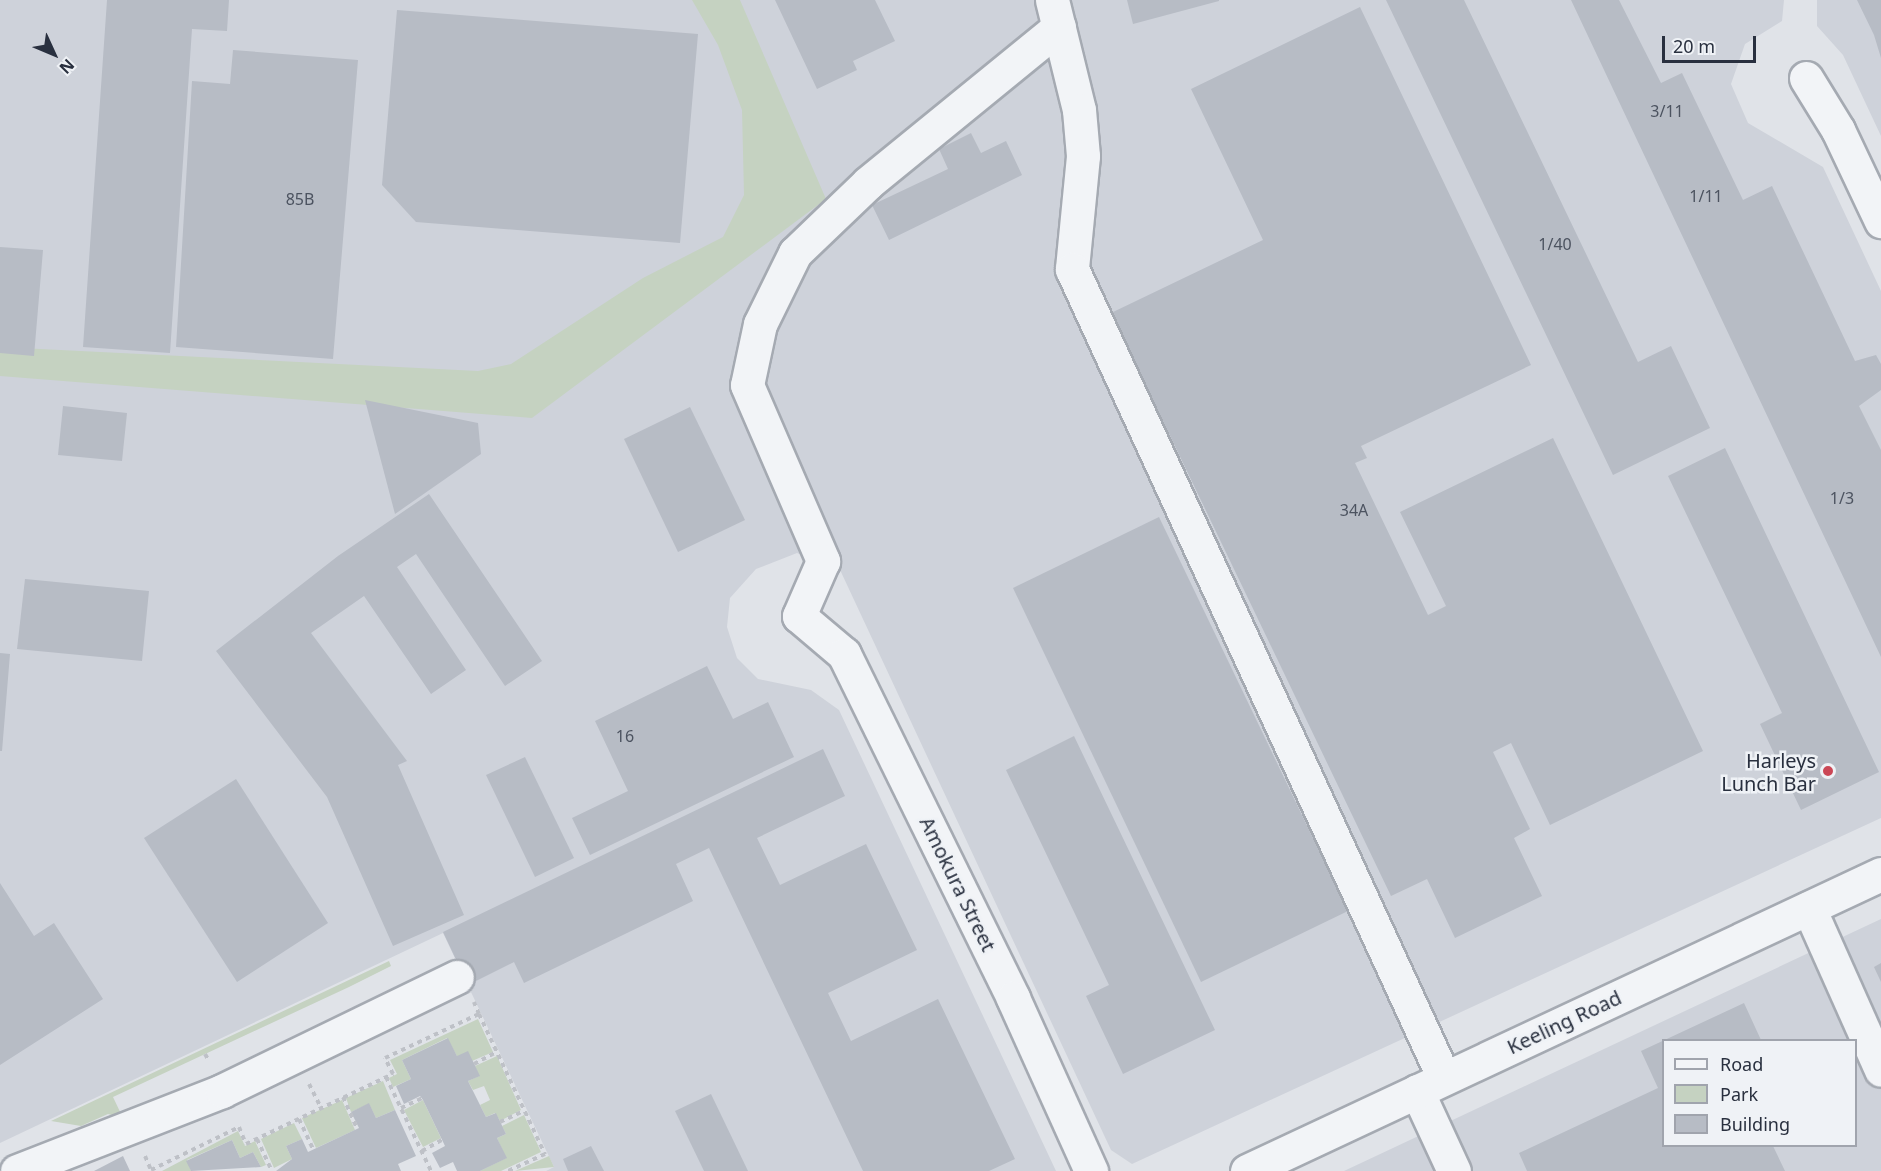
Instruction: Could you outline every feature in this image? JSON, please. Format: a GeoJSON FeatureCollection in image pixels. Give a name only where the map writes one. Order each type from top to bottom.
{"type":"FeatureCollection","features":[{"type":"Feature","properties":{"kind":"street","name":"Amokura Street"},"geometry":{"type":"LineString","coordinates":[[1056,14],[867,183],[795,253],[760,324],[747,385],[823,561],[799,616],[844,654],[1013,998],[1091,1171]]}},
{"type":"Feature","properties":{"kind":"street"},"geometry":{"type":"LineString","coordinates":[[1056,14],[1079,110],[1083,156],[1072,268],[1431,1085],[1454,1171]]}},
{"type":"Feature","properties":{"kind":"street"},"geometry":{"type":"LineString","coordinates":[[1806,78],[1838,130],[1881,220]]}},
{"type":"Feature","properties":{"kind":"street","name":"Keeling Road"},"geometry":{"type":"LineString","coordinates":[[1247,1171],[1881,874]]}},
{"type":"Feature","properties":{"kind":"street"},"geometry":{"type":"LineString","coordinates":[[1809,908],[1881,1070]]}},
{"type":"Feature","properties":{"kind":"street"},"geometry":{"type":"LineString","coordinates":[[17,1171],[222,1091],[457,977]]}},
{"type":"Feature","properties":{"kind":"path"},"geometry":{"type":"LineString","coordinates":[[457,977],[479,1014],[545,1154],[508,1171]]}},
{"type":"Feature","properties":{"kind":"path"},"geometry":{"type":"LineString","coordinates":[[143,1150],[151,1170],[158,1169],[239,1127],[246,1144],[393,1074],[385,1058],[479,1014]]}},
{"type":"Feature","properties":{"kind":"path"},"geometry":{"type":"LineString","coordinates":[[474,1064],[497,1052]]}},
{"type":"Feature","properties":{"kind":"path"},"geometry":{"type":"LineString","coordinates":[[386,1077],[431,1171]]}},
{"type":"Feature","properties":{"kind":"path"},"geometry":{"type":"LineString","coordinates":[[343,1097],[357,1128]]}},
{"type":"Feature","properties":{"kind":"path"},"geometry":{"type":"LineString","coordinates":[[401,1108],[422,1098]]}},
{"type":"Feature","properties":{"kind":"path"},"geometry":{"type":"LineString","coordinates":[[500,1122],[524,1111]]}},
{"type":"Feature","properties":{"kind":"path"},"geometry":{"type":"LineString","coordinates":[[299,1119],[313,1149]]}},
{"type":"Feature","properties":{"kind":"path"},"geometry":{"type":"LineString","coordinates":[[257,1139],[271,1169],[263,1171]]}},
{"type":"Feature","properties":{"kind":"path"},"geometry":{"type":"LineString","coordinates":[[422,1151],[442,1140]]}},
{"type":"Feature","properties":{"kind":"shaded area"},"geometry":{"type":"Polygon","coordinates":[[[0,0],[1784,0],[1782,21],[1745,44],[1731,84],[1748,123],[1823,167],[1881,291],[1881,818],[1132,1164],[1111,1150],[841,572],[797,553],[756,569],[730,598],[727,627],[737,658],[758,679],[811,690],[839,710],[1056,1171],[546,1171],[554,1167],[443,933],[0,1143],[0,0]]]}},
{"type":"Feature","properties":{"kind":"shaded area"},"geometry":{"type":"Polygon","coordinates":[[[1817,0],[1881,0],[1881,136],[1843,55],[1817,26],[1817,0]]]}},
{"type":"Feature","properties":{"kind":"shaded area"},"geometry":{"type":"Polygon","coordinates":[[[1881,919],[1881,1171],[1344,1171],[1881,919]]]}},
{"type":"Feature","properties":{"kind":"green space"},"geometry":{"type":"Polygon","coordinates":[[[692,0],[740,0],[826,199],[532,418],[0,376],[0,347],[478,371],[511,364],[643,278],[723,237],[744,195],[742,110],[718,45],[692,0]]]}},
{"type":"Feature","properties":{"kind":"green space"},"geometry":{"type":"Polygon","coordinates":[[[389,961],[391,966],[349,987],[113,1097],[123,1118],[108,1114],[81,1126],[51,1121],[389,961]]]}},
{"type":"Feature","properties":{"kind":"green space"},"geometry":{"type":"Polygon","coordinates":[[[478,1019],[493,1052],[472,1061],[457,1056],[447,1038],[402,1060],[411,1079],[393,1087],[389,1078],[397,1074],[390,1060],[478,1019]]]}},
{"type":"Feature","properties":{"kind":"green space"},"geometry":{"type":"Polygon","coordinates":[[[497,1056],[521,1110],[500,1121],[495,1113],[486,1117],[480,1105],[490,1100],[484,1086],[473,1090],[468,1081],[479,1076],[475,1066],[497,1056]]]}},
{"type":"Feature","properties":{"kind":"green space"},"geometry":{"type":"Polygon","coordinates":[[[383,1081],[395,1110],[376,1118],[369,1104],[351,1112],[346,1098],[383,1081]]]}},
{"type":"Feature","properties":{"kind":"green space"},"geometry":{"type":"Polygon","coordinates":[[[342,1100],[355,1130],[316,1148],[302,1118],[342,1100]]]}},
{"type":"Feature","properties":{"kind":"green space"},"geometry":{"type":"Polygon","coordinates":[[[423,1100],[441,1138],[423,1147],[404,1110],[423,1100]]]}},
{"type":"Feature","properties":{"kind":"green space"},"geometry":{"type":"Polygon","coordinates":[[[524,1115],[541,1152],[501,1171],[480,1171],[506,1158],[497,1138],[506,1134],[502,1126],[524,1115]]]}},
{"type":"Feature","properties":{"kind":"green space"},"geometry":{"type":"Polygon","coordinates":[[[294,1123],[302,1139],[286,1146],[292,1159],[274,1168],[261,1139],[294,1123]]]}},
{"type":"Feature","properties":{"kind":"green space"},"geometry":{"type":"Polygon","coordinates":[[[238,1131],[245,1146],[255,1141],[266,1165],[261,1167],[253,1152],[240,1158],[232,1140],[187,1160],[191,1171],[162,1171],[238,1131]]]}},
{"type":"Feature","properties":{"kind":"green space"},"geometry":{"type":"Polygon","coordinates":[[[549,1156],[554,1167],[515,1171],[549,1156]]]}},
{"type":"Feature","properties":{"kind":"building"},"geometry":{"type":"Polygon","coordinates":[[[107,0],[229,0],[227,31],[192,29],[170,353],[83,347],[107,0]]]}},
{"type":"Feature","properties":{"kind":"building"},"geometry":{"type":"Polygon","coordinates":[[[775,0],[875,0],[895,41],[853,61],[857,70],[817,89],[775,0]]]}},
{"type":"Feature","properties":{"kind":"building"},"geometry":{"type":"Polygon","coordinates":[[[1127,0],[1219,0],[1219,1],[1133,24],[1127,0]]]}},
{"type":"Feature","properties":{"kind":"building"},"geometry":{"type":"Polygon","coordinates":[[[1386,0],[1464,0],[1638,362],[1671,346],[1710,428],[1613,475],[1386,0]]]}},
{"type":"Feature","properties":{"kind":"building"},"geometry":{"type":"Polygon","coordinates":[[[1571,0],[1619,0],[1661,83],[1682,73],[1743,200],[1772,186],[1855,361],[1876,355],[1881,364],[1881,390],[1859,406],[1881,450],[1881,657],[1571,0]]]}},
{"type":"Feature","properties":{"kind":"building"},"geometry":{"type":"Polygon","coordinates":[[[1857,0],[1881,0],[1881,58],[1874,35],[1857,0]]]}},
{"type":"Feature","properties":{"kind":"building"},"geometry":{"type":"Polygon","coordinates":[[[1360,7],[1531,365],[1361,446],[1367,458],[1355,463],[1428,615],[1446,606],[1400,512],[1553,438],[1703,751],[1550,825],[1511,743],[1493,752],[1530,829],[1514,838],[1542,896],[1455,938],[1427,879],[1391,896],[1111,313],[1263,240],[1191,89],[1360,7]]]}},
{"type":"Feature","properties":{"kind":"building"},"geometry":{"type":"Polygon","coordinates":[[[397,10],[698,34],[680,243],[416,222],[382,185],[397,10]]]}},
{"type":"Feature","properties":{"kind":"building"},"geometry":{"type":"Polygon","coordinates":[[[233,50],[358,60],[333,359],[176,347],[192,81],[230,84],[233,50]]]}},
{"type":"Feature","properties":{"kind":"building"},"geometry":{"type":"Polygon","coordinates":[[[971,133],[981,153],[1006,141],[1022,175],[889,240],[872,205],[948,169],[939,149],[971,133]]]}},
{"type":"Feature","properties":{"kind":"building"},"geometry":{"type":"Polygon","coordinates":[[[0,247],[43,250],[34,356],[0,353],[0,247]]]}},
{"type":"Feature","properties":{"kind":"building"},"geometry":{"type":"Polygon","coordinates":[[[365,400],[478,423],[481,454],[395,514],[365,400]]]}},
{"type":"Feature","properties":{"kind":"building"},"geometry":{"type":"Polygon","coordinates":[[[63,406],[127,413],[122,461],[58,455],[63,406]]]}},
{"type":"Feature","properties":{"kind":"building"},"geometry":{"type":"Polygon","coordinates":[[[690,407],[745,520],[678,552],[624,439],[690,407]]]}},
{"type":"Feature","properties":{"kind":"building"},"geometry":{"type":"Polygon","coordinates":[[[1725,448],[1879,772],[1801,810],[1760,724],[1782,713],[1668,476],[1725,448]]]}},
{"type":"Feature","properties":{"kind":"building"},"geometry":{"type":"Polygon","coordinates":[[[429,494],[542,661],[505,686],[416,554],[397,567],[466,670],[431,694],[364,596],[311,633],[407,761],[398,765],[464,915],[393,946],[327,797],[216,651],[338,556],[429,494]]]}},
{"type":"Feature","properties":{"kind":"building"},"geometry":{"type":"Polygon","coordinates":[[[1159,517],[1348,911],[1201,982],[1013,588],[1159,517]]]}},
{"type":"Feature","properties":{"kind":"building"},"geometry":{"type":"Polygon","coordinates":[[[25,579],[149,591],[142,661],[17,649],[25,579]]]}},
{"type":"Feature","properties":{"kind":"building"},"geometry":{"type":"Polygon","coordinates":[[[0,653],[10,654],[2,751],[0,751],[0,653]]]}},
{"type":"Feature","properties":{"kind":"building"},"geometry":{"type":"Polygon","coordinates":[[[707,666],[733,719],[768,702],[794,757],[590,855],[572,818],[628,791],[595,721],[707,666]]]}},
{"type":"Feature","properties":{"kind":"building"},"geometry":{"type":"Polygon","coordinates":[[[1074,736],[1215,1030],[1123,1074],[1086,996],[1109,985],[1006,770],[1074,736]]]}},
{"type":"Feature","properties":{"kind":"building"},"geometry":{"type":"Polygon","coordinates":[[[823,749],[845,796],[757,838],[780,885],[866,844],[917,950],[828,993],[851,1041],[938,999],[1015,1159],[989,1171],[863,1171],[709,848],[676,864],[693,901],[524,983],[514,962],[468,985],[443,932],[823,749]]]}},
{"type":"Feature","properties":{"kind":"building"},"geometry":{"type":"Polygon","coordinates":[[[525,757],[574,858],[535,877],[486,775],[525,757]]]}},
{"type":"Feature","properties":{"kind":"building"},"geometry":{"type":"Polygon","coordinates":[[[236,779],[328,923],[237,982],[144,838],[236,779]]]}},
{"type":"Feature","properties":{"kind":"building"},"geometry":{"type":"Polygon","coordinates":[[[0,883],[34,936],[54,923],[103,999],[0,1065],[0,883]]]}},
{"type":"Feature","properties":{"kind":"building"},"geometry":{"type":"Polygon","coordinates":[[[1881,963],[1881,982],[1874,967],[1881,963]]]}},
{"type":"Feature","properties":{"kind":"building"},"geometry":{"type":"Polygon","coordinates":[[[1744,1003],[1761,1039],[1667,1039],[1744,1003]]]}},
{"type":"Feature","properties":{"kind":"building"},"geometry":{"type":"Polygon","coordinates":[[[448,1038],[457,1056],[468,1051],[480,1076],[468,1081],[486,1117],[496,1113],[506,1134],[497,1138],[507,1158],[480,1171],[457,1171],[453,1162],[440,1168],[432,1153],[445,1146],[423,1100],[420,1096],[404,1104],[396,1086],[411,1079],[402,1060],[448,1038]]]}},
{"type":"Feature","properties":{"kind":"building"},"geometry":{"type":"Polygon","coordinates":[[[1662,1041],[1662,1147],[1773,1147],[1785,1171],[1527,1171],[1519,1153],[1658,1088],[1641,1051],[1662,1041]]]}},
{"type":"Feature","properties":{"kind":"building"},"geometry":{"type":"Polygon","coordinates":[[[711,1094],[748,1171],[704,1171],[675,1111],[711,1094]]]}},
{"type":"Feature","properties":{"kind":"building"},"geometry":{"type":"Polygon","coordinates":[[[369,1103],[376,1118],[395,1110],[416,1156],[398,1164],[401,1171],[276,1171],[292,1159],[286,1146],[302,1139],[308,1152],[359,1128],[351,1112],[369,1103]]]}},
{"type":"Feature","properties":{"kind":"building"},"geometry":{"type":"Polygon","coordinates":[[[232,1140],[240,1158],[253,1152],[261,1167],[191,1171],[186,1161],[232,1140]]]}},
{"type":"Feature","properties":{"kind":"building"},"geometry":{"type":"Polygon","coordinates":[[[591,1146],[604,1171],[568,1171],[563,1159],[591,1146]]]}},
{"type":"Feature","properties":{"kind":"building"},"geometry":{"type":"Polygon","coordinates":[[[123,1156],[130,1171],[94,1171],[123,1156]]]}},
{"type":"Feature","properties":{"kind":"place","name":"Harleys Lunch Bar"},"geometry":{"type":"Point","coordinates":[1828,771]}}]}
